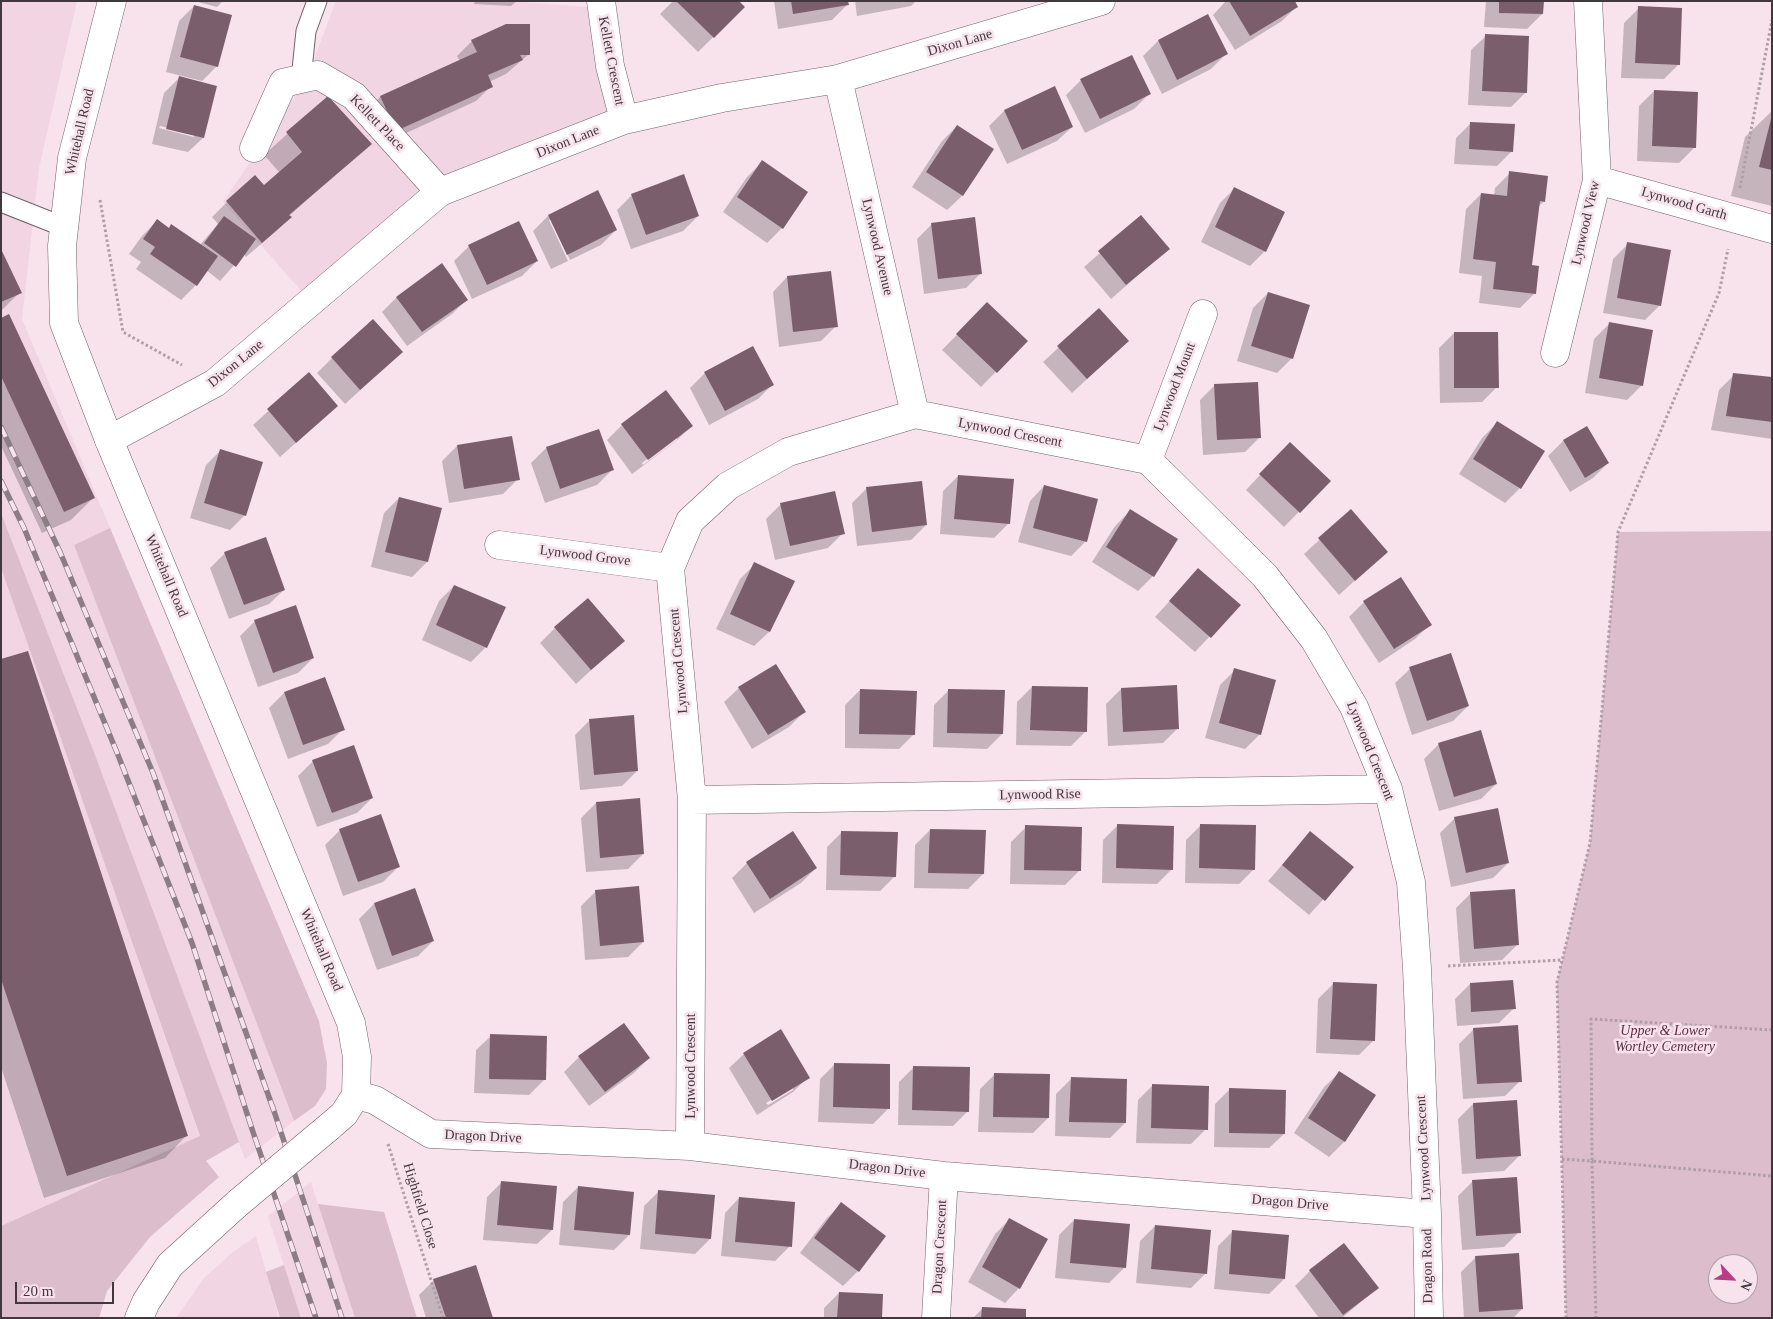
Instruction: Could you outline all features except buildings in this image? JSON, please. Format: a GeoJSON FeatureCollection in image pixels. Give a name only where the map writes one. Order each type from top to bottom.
{"type":"FeatureCollection","features":[{"type":"Feature","properties":{"kind":"street","name":"Whitehall Road"},"geometry":{"type":"LineString","coordinates":[[112,1],[72,158],[62,246],[64,323],[109,440],[351,1023],[365,1098]]}},
{"type":"Feature","properties":{"kind":"street","name":"Kellett Crescent"},"geometry":{"type":"LineString","coordinates":[[601,1],[610,66],[624,120]]}},
{"type":"Feature","properties":{"kind":"street","name":"Dixon Lane"},"geometry":{"type":"LineString","coordinates":[[109,440],[215,383],[440,192],[624,120],[722,98],[838,79],[1101,1]]}},
{"type":"Feature","properties":{"kind":"street","name":"Lynwood View"},"geometry":{"type":"LineString","coordinates":[[1555,353],[1597,180],[1588,1]]}},
{"type":"Feature","properties":{"kind":"street","name":"Kellett Place"},"geometry":{"type":"LineString","coordinates":[[254,148],[283,83],[318,75],[354,96],[440,192]]}},
{"type":"Feature","properties":{"kind":"street","name":"Lynwood Avenue"},"geometry":{"type":"LineString","coordinates":[[838,79],[915,414]]}},
{"type":"Feature","properties":{"kind":"street","name":"Lynwood Garth"},"geometry":{"type":"LineString","coordinates":[[1597,180],[1772,229]]}},
{"type":"Feature","properties":{"kind":"street","name":"Lynwood Mount"},"geometry":{"type":"LineString","coordinates":[[1148,460],[1203,314]]}},
{"type":"Feature","properties":{"kind":"street","name":"Lynwood Crescent"},"geometry":{"type":"LineString","coordinates":[[690,1146],[692,800],[670,568],[690,521],[728,486],[788,452],[915,414],[1148,460],[1265,576],[1314,639],[1354,707],[1388,789],[1412,882],[1427,1214]]}},
{"type":"Feature","properties":{"kind":"street","name":"Lynwood Grove"},"geometry":{"type":"LineString","coordinates":[[500,545],[670,568]]}},
{"type":"Feature","properties":{"kind":"street","name":"Lynwood Rise"},"geometry":{"type":"LineString","coordinates":[[692,800],[1388,789]]}},
{"type":"Feature","properties":{"kind":"street"},"geometry":{"type":"LineString","coordinates":[[140,1318],[146,1302],[170,1265],[238,1202],[365,1098]]}},
{"type":"Feature","properties":{"kind":"street","name":"Dragon Drive"},"geometry":{"type":"LineString","coordinates":[[365,1098],[431,1134],[690,1146],[944,1176],[1427,1214]]}},
{"type":"Feature","properties":{"kind":"street","name":"Dragon Crescent"},"geometry":{"type":"LineString","coordinates":[[936,1318],[944,1176]]}},
{"type":"Feature","properties":{"kind":"street","name":"Dragon Road"},"geometry":{"type":"LineString","coordinates":[[1427,1214],[1428,1318]]}},
{"type":"Feature","properties":{"kind":"lane"},"geometry":{"type":"LineString","coordinates":[[301,79],[306,31],[317,1]]}},
{"type":"Feature","properties":{"kind":"lane"},"geometry":{"type":"LineString","coordinates":[[1,202],[64,227]]}},
{"type":"Feature","properties":{"kind":"path"},"geometry":{"type":"LineString","coordinates":[[1566,1318],[1557,982],[1590,843],[1618,532],[1719,293],[1772,20]]}},
{"type":"Feature","properties":{"kind":"path"},"geometry":{"type":"LineString","coordinates":[[69,182],[99,196],[123,332],[215,383]]}},
{"type":"Feature","properties":{"kind":"path"},"geometry":{"type":"LineString","coordinates":[[1417,968],[1562,960]]}},
{"type":"Feature","properties":{"kind":"path"},"geometry":{"type":"LineString","coordinates":[[1596,1318],[1591,1019],[1772,1030]]}},
{"type":"Feature","properties":{"kind":"path","name":"Highfield Close"},"geometry":{"type":"LineString","coordinates":[[365,1098],[443,1318]]}},
{"type":"Feature","properties":{"kind":"path"},"geometry":{"type":"LineString","coordinates":[[1562,1159],[1772,1176]]}},
{"type":"Feature","properties":{"kind":"shaded area"},"geometry":{"type":"Polygon","coordinates":[[[1,1],[77,1],[39,168],[22,319],[110,528],[74,545],[294,1121],[245,1159],[94,752],[1,513],[1,1]]]}},
{"type":"Feature","properties":{"kind":"shaded area"},"geometry":{"type":"Polygon","coordinates":[[[336,1],[508,1],[601,8],[624,120],[440,192],[311,302],[223,202],[306,80],[336,1]]]}},
{"type":"Feature","properties":{"kind":"shaded area"},"geometry":{"type":"Polygon","coordinates":[[[1,568],[200,1137],[1,1226],[1,568]]]}},
{"type":"Feature","properties":{"kind":"shaded area"},"geometry":{"type":"Polygon","coordinates":[[[311,1182],[355,1318],[301,1318],[268,1216],[311,1182]]]}},
{"type":"Feature","properties":{"kind":"shaded area"},"geometry":{"type":"Polygon","coordinates":[[[256,1236],[279,1318],[176,1318],[204,1278],[233,1252],[256,1236]]]}},
{"type":"Feature","properties":{"kind":"green space"},"geometry":{"type":"Polygon","coordinates":[[[1,513],[94,752],[239,1142],[206,1161],[219,1177],[150,1237],[107,1291],[99,1318],[1,1318],[1,1226],[200,1136],[1,568],[1,513]]]}},
{"type":"Feature","properties":{"kind":"green space"},"geometry":{"type":"Polygon","coordinates":[[[110,528],[319,1021],[327,1063],[326,1089],[315,1106],[294,1121],[74,545],[110,528]]]}},
{"type":"Feature","properties":{"kind":"green space","name":"Upper & Lower Wortley Cemetery"},"geometry":{"type":"Polygon","coordinates":[[[1772,531],[1772,1318],[1566,1318],[1557,982],[1590,843],[1618,532],[1772,531]]]}},
{"type":"Feature","properties":{"kind":"green space"},"geometry":{"type":"Polygon","coordinates":[[[318,1204],[384,1212],[417,1318],[355,1318],[318,1204]]]}},
{"type":"Feature","properties":{"kind":"green space"},"geometry":{"type":"Polygon","coordinates":[[[284,1265],[301,1318],[280,1318],[266,1272],[284,1265]]]}},
{"type":"Feature","properties":{"kind":"railway"},"geometry":{"type":"LineString","coordinates":[[1,427],[60,552],[153,773],[274,1111],[342,1318]]}},
{"type":"Feature","properties":{"kind":"railway"},"geometry":{"type":"LineString","coordinates":[[1,481],[24,528],[118,755],[192,943],[316,1318]]}}]}
